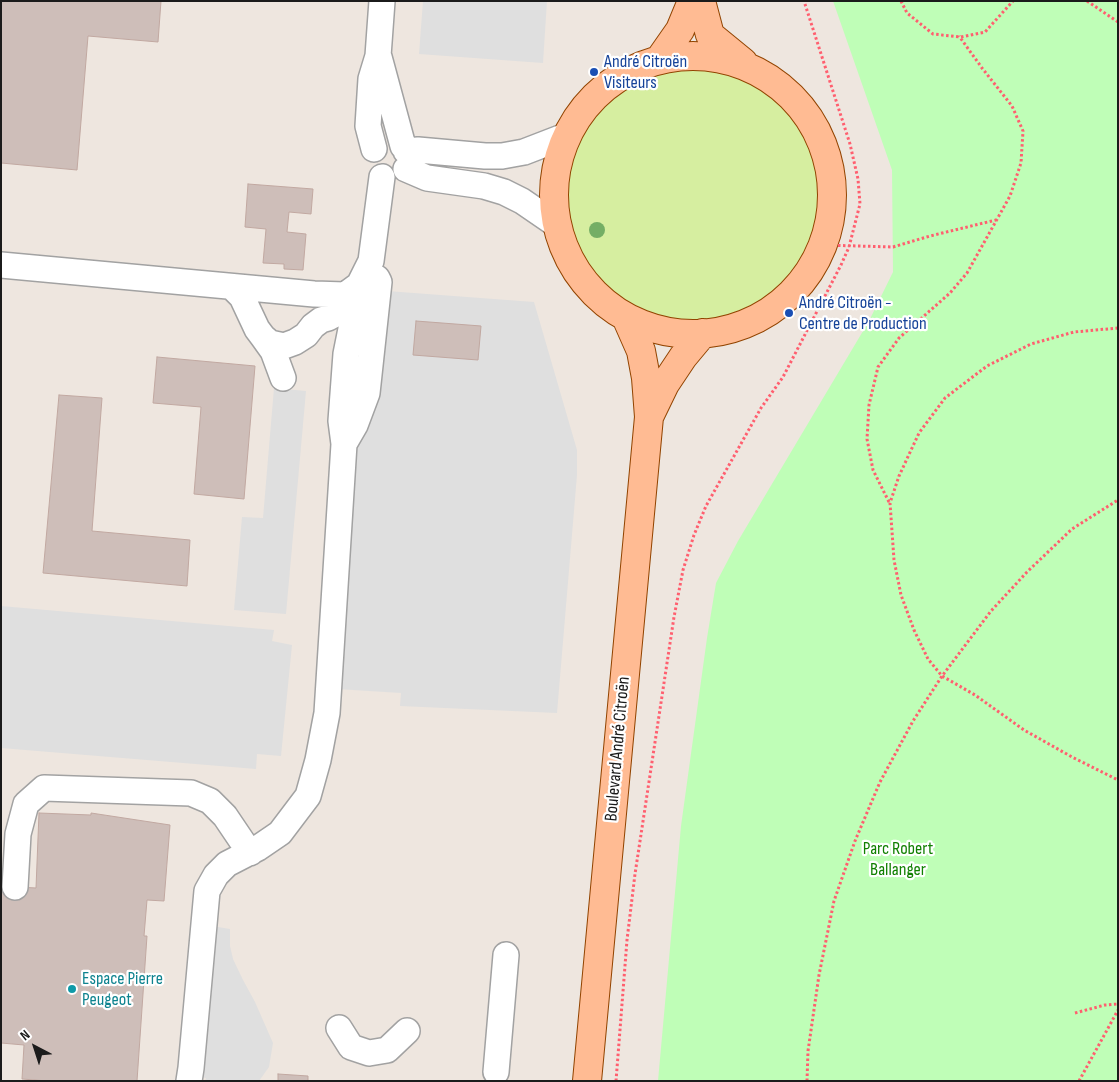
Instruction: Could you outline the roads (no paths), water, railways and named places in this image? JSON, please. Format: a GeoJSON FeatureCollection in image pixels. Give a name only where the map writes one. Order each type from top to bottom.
{"type":"FeatureCollection","features":[{"type":"Feature","properties":{"kind":"main road"},"geometry":{"type":"LineString","coordinates":[[659,60],[680,30],[692,1]]}},
{"type":"Feature","properties":{"kind":"main road"},"geometry":{"type":"LineString","coordinates":[[701,1],[710,35],[748,66],[767,76],[784,89],[799,104],[822,140],[829,161],[832,189],[829,225],[836,246],[814,263],[803,280],[774,308],[740,325],[703,333],[676,333],[650,327],[626,317],[606,303],[589,287],[575,269],[564,248],[554,207],[554,188],[556,170],[568,135],[580,114],[596,95],[615,80],[636,68],[659,60],[704,56],[748,66]]}},
{"type":"Feature","properties":{"kind":"main road","name":"Boulevard André Citroën"},"geometry":{"type":"LineString","coordinates":[[586,1081],[649,417],[646,378],[641,351],[626,317]]}},
{"type":"Feature","properties":{"kind":"main road","name":"Boulevard André Citroën"},"geometry":{"type":"LineString","coordinates":[[649,417],[665,384],[683,357],[703,333]]}},
{"type":"Feature","properties":{"kind":"lane"},"geometry":{"type":"LineString","coordinates":[[374,149],[368,126],[371,79],[378,56],[382,1]]}},
{"type":"Feature","properties":{"kind":"lane"},"geometry":{"type":"LineString","coordinates":[[378,56],[405,156],[398,176],[388,178],[376,173],[372,168],[371,162],[371,155],[374,149],[384,142],[397,142],[405,156],[427,178],[484,186],[504,192],[522,201],[557,225]]}},
{"type":"Feature","properties":{"kind":"lane"},"geometry":{"type":"LineString","coordinates":[[405,156],[418,150],[502,156],[524,152],[568,135]]}},
{"type":"Feature","properties":{"kind":"lane"},"geometry":{"type":"LineString","coordinates":[[232,287],[242,297],[257,329],[263,337],[270,343],[284,346],[296,342],[306,335],[321,320],[348,307],[366,272],[382,177]]}},
{"type":"Feature","properties":{"kind":"lane"},"geometry":{"type":"LineString","coordinates":[[1,264],[232,287],[344,295],[366,272]]}},
{"type":"Feature","properties":{"kind":"lane"},"geometry":{"type":"LineString","coordinates":[[188,1081],[191,1068],[207,891],[216,875],[227,864],[258,848],[280,833],[308,796],[318,760],[327,712],[344,444],[355,425],[367,393],[379,282],[366,272]]}},
{"type":"Feature","properties":{"kind":"lane"},"geometry":{"type":"LineString","coordinates":[[15,887],[18,834],[26,804],[44,788],[191,793],[210,800],[226,816],[250,852]]}},
{"type":"Feature","properties":{"kind":"lane"},"geometry":{"type":"LineString","coordinates":[[496,1072],[506,955]]}},
{"type":"Feature","properties":{"kind":"lane"},"geometry":{"type":"LineString","coordinates":[[339,1028],[352,1047],[369,1053],[387,1050],[407,1031]]}},
{"type":"Feature","properties":{"kind":"place","name":"André Citroën Visiteurs"},"geometry":{"type":"Point","coordinates":[594,72]}},
{"type":"Feature","properties":{"kind":"place","name":"André Citroën - Centre de Production"},"geometry":{"type":"Point","coordinates":[789,313]}},
{"type":"Feature","properties":{"kind":"place","name":"Espace Pierre Peugeot"},"geometry":{"type":"Point","coordinates":[72,989]}},
{"type":"Feature","properties":{"kind":"park label","name":"Parc Robert Ballanger"},"geometry":{"type":"Point","coordinates":[898,860]}}]}
